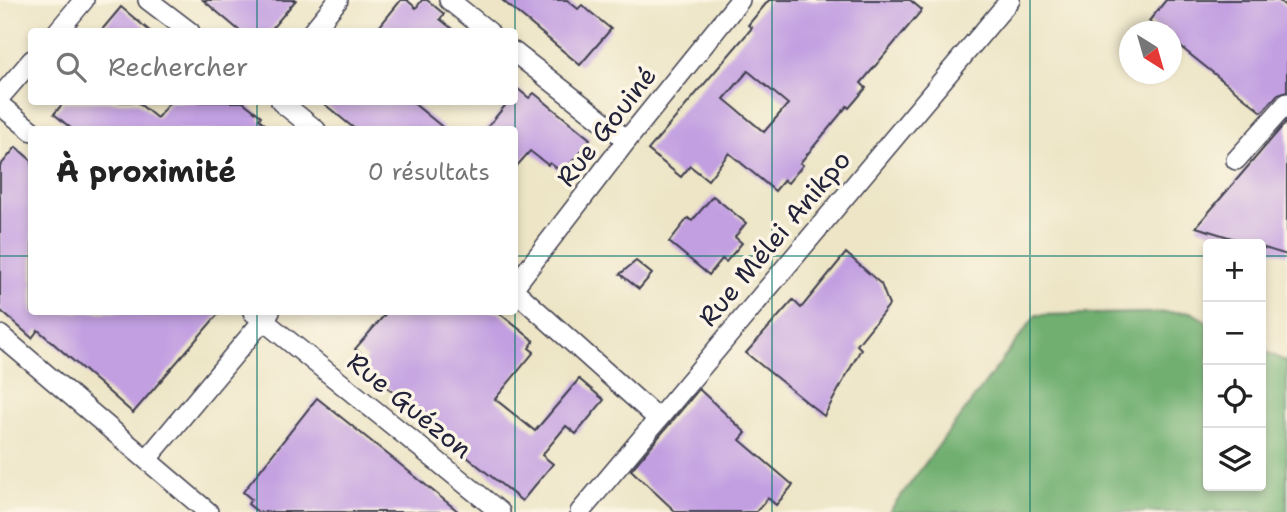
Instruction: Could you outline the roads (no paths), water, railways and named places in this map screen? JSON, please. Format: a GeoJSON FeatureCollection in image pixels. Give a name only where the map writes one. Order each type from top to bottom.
{"type":"FeatureCollection","features":[{"type":"Feature","properties":{"kind":"street"},"geometry":{"type":"LineString","coordinates":[[60,28],[84,0]]}},
{"type":"Feature","properties":{"kind":"street"},"geometry":{"type":"LineString","coordinates":[[148,0],[185,28]]}},
{"type":"Feature","properties":{"kind":"street"},"geometry":{"type":"LineString","coordinates":[[315,28],[338,0]]}},
{"type":"Feature","properties":{"kind":"street"},"geometry":{"type":"LineString","coordinates":[[449,0],[484,28]]}},
{"type":"Feature","properties":{"kind":"street","name":"Rue Gouiné"},"geometry":{"type":"LineString","coordinates":[[518,283],[627,140],[740,0]]}},
{"type":"Feature","properties":{"kind":"street","name":"Rue Mélei Anikpo"},"geometry":{"type":"LineString","coordinates":[[580,512],[1010,0]]}},
{"type":"Feature","properties":{"kind":"street"},"geometry":{"type":"LineString","coordinates":[[518,55],[627,140]]}},
{"type":"Feature","properties":{"kind":"street"},"geometry":{"type":"LineString","coordinates":[[0,97],[28,66]]}},
{"type":"Feature","properties":{"kind":"street"},"geometry":{"type":"LineString","coordinates":[[1237,160],[1287,103]]}},
{"type":"Feature","properties":{"kind":"street"},"geometry":{"type":"LineString","coordinates":[[0,105],[28,128]]}},
{"type":"Feature","properties":{"kind":"street"},"geometry":{"type":"LineString","coordinates":[[285,105],[311,126]]}},
{"type":"Feature","properties":{"kind":"street"},"geometry":{"type":"LineString","coordinates":[[518,292],[657,418]]}},
{"type":"Feature","properties":{"kind":"street"},"geometry":{"type":"LineString","coordinates":[[147,458],[262,315]]}},
{"type":"Feature","properties":{"kind":"street","name":"Rue Guézon"},"geometry":{"type":"LineString","coordinates":[[264,315],[500,512]]}},
{"type":"Feature","properties":{"kind":"street"},"geometry":{"type":"LineString","coordinates":[[0,335],[208,512]]}}]}
